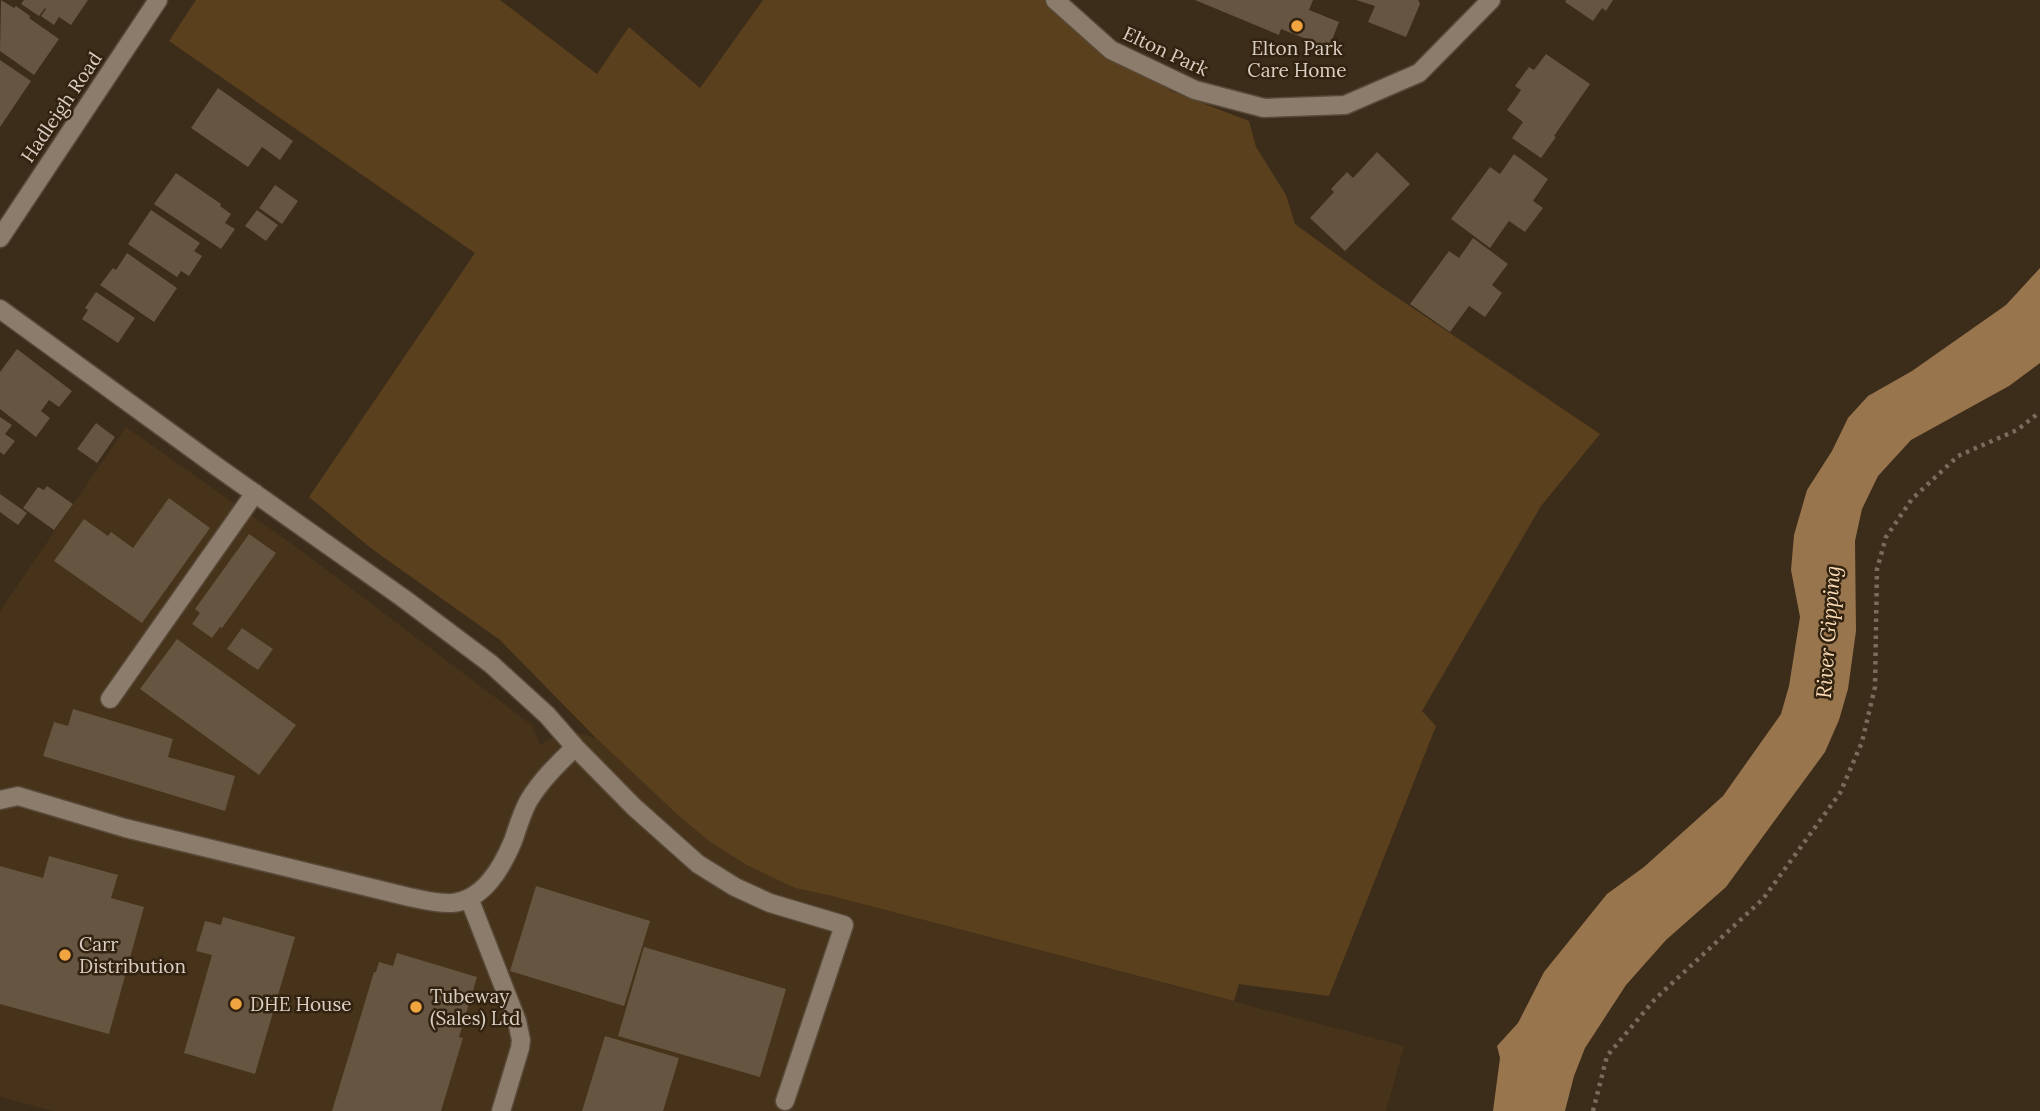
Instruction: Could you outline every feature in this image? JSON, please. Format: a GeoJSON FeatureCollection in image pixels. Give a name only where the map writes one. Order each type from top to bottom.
{"type":"FeatureCollection","features":[{"type":"Feature","properties":{"kind":"street","name":"Hadleigh Road"},"geometry":{"type":"LineString","coordinates":[[1,232],[158,0]]}},
{"type":"Feature","properties":{"kind":"street","name":"Elton Park"},"geometry":{"type":"LineString","coordinates":[[1055,0],[1111,50],[1195,90],[1264,108],[1345,105],[1419,73],[1491,0]]}},
{"type":"Feature","properties":{"kind":"street"},"geometry":{"type":"LineString","coordinates":[[0,309],[481,657],[519,688],[634,807],[698,864],[735,887],[770,903],[844,925],[785,1101]]}},
{"type":"Feature","properties":{"kind":"street"},"geometry":{"type":"LineString","coordinates":[[110,699],[255,493]]}},
{"type":"Feature","properties":{"kind":"street"},"geometry":{"type":"LineString","coordinates":[[9,798],[409,897],[452,903],[470,898],[495,875],[505,859],[528,802],[545,778],[575,747]]}},
{"type":"Feature","properties":{"kind":"street"},"geometry":{"type":"LineString","coordinates":[[470,898],[517,1020],[521,1040],[501,1111]]}},
{"type":"Feature","properties":{"kind":"path"},"geometry":{"type":"LineString","coordinates":[[1593,1111],[1607,1056],[1656,999],[1763,899],[1840,793],[1862,742],[1875,687],[1877,569],[1886,537],[1912,499],[1958,456],[2017,429],[2040,412]]}},
{"type":"Feature","properties":{"kind":"shaded area"},"geometry":{"type":"Polygon","coordinates":[[[196,0],[500,0],[597,74],[629,27],[700,88],[763,0],[1062,0],[1118,52],[1171,91],[1249,121],[1256,147],[1286,195],[1295,224],[1380,286],[1600,434],[1541,506],[1422,711],[1436,726],[1329,996],[1239,984],[1234,1001],[795,888],[747,865],[709,841],[680,817],[596,738],[500,640],[372,549],[309,497],[475,253],[169,41],[196,0]]]}},
{"type":"Feature","properties":{"kind":"shaded area"},"geometry":{"type":"Polygon","coordinates":[[[126,427],[296,547],[532,725],[540,745],[555,736],[576,732],[596,738],[709,841],[795,888],[1404,1046],[1386,1111],[53,1111],[0,1097],[0,611],[126,427]]]}},
{"type":"Feature","properties":{"kind":"water","name":"River Gipping"},"geometry":{"type":"Polygon","coordinates":[[[2040,268],[2040,363],[2009,386],[1911,440],[1878,476],[1862,509],[1855,541],[1856,631],[1848,689],[1839,720],[1825,752],[1726,887],[1666,940],[1626,985],[1585,1048],[1565,1111],[1493,1111],[1500,1058],[1497,1046],[1518,1023],[1544,972],[1607,894],[1644,867],[1723,796],[1781,714],[1789,686],[1800,617],[1791,570],[1794,535],[1807,490],[1832,451],[1848,418],[1868,396],[1912,371],[2006,305],[2040,268]]]}},
{"type":"Feature","properties":{"kind":"building"},"geometry":{"type":"Polygon","coordinates":[[[1,0],[14,8],[16,6],[59,39],[34,75],[0,51],[1,0]]]}},
{"type":"Feature","properties":{"kind":"building"},"geometry":{"type":"Polygon","coordinates":[[[24,0],[88,0],[71,25],[59,17],[54,25],[41,16],[45,8],[39,16],[21,4],[24,0]]]}},
{"type":"Feature","properties":{"kind":"building","name":"Elton Park Care Home"},"geometry":{"type":"Polygon","coordinates":[[[1195,0],[1313,0],[1309,10],[1339,22],[1329,48],[1281,29],[1279,35],[1195,0]]]}},
{"type":"Feature","properties":{"kind":"building","name":"Elton Park Care Home"},"geometry":{"type":"Polygon","coordinates":[[[1356,0],[1418,0],[1420,4],[1406,37],[1368,22],[1375,6],[1356,0]]]}},
{"type":"Feature","properties":{"kind":"building"},"geometry":{"type":"Polygon","coordinates":[[[1613,0],[1606,11],[1602,8],[1593,21],[1565,2],[1613,0]]]}},
{"type":"Feature","properties":{"kind":"building"},"geometry":{"type":"Polygon","coordinates":[[[1546,54],[1590,84],[1541,158],[1512,138],[1523,122],[1507,110],[1521,90],[1515,86],[1529,67],[1534,70],[1546,54]]]}},
{"type":"Feature","properties":{"kind":"building"},"geometry":{"type":"Polygon","coordinates":[[[0,60],[31,81],[0,127],[0,60]]]}},
{"type":"Feature","properties":{"kind":"building"},"geometry":{"type":"Polygon","coordinates":[[[218,88],[293,141],[280,160],[262,147],[248,167],[191,128],[218,88]]]}},
{"type":"Feature","properties":{"kind":"building"},"geometry":{"type":"Polygon","coordinates":[[[1377,152],[1410,184],[1345,251],[1310,218],[1334,192],[1331,189],[1347,172],[1353,178],[1377,152]]]}},
{"type":"Feature","properties":{"kind":"building"},"geometry":{"type":"Polygon","coordinates":[[[1514,154],[1548,179],[1533,201],[1543,208],[1525,232],[1509,221],[1490,248],[1451,219],[1490,167],[1500,174],[1514,154]]]}},
{"type":"Feature","properties":{"kind":"building"},"geometry":{"type":"Polygon","coordinates":[[[176,173],[231,214],[225,223],[235,229],[221,249],[154,204],[176,173]]]}},
{"type":"Feature","properties":{"kind":"building"},"geometry":{"type":"Polygon","coordinates":[[[275,185],[298,201],[282,224],[259,208],[275,185]]]}},
{"type":"Feature","properties":{"kind":"building"},"geometry":{"type":"Polygon","coordinates":[[[151,210],[200,243],[194,251],[202,256],[189,276],[181,271],[177,277],[128,244],[151,210]]]}},
{"type":"Feature","properties":{"kind":"building"},"geometry":{"type":"Polygon","coordinates":[[[257,210],[278,225],[266,241],[245,226],[257,210]]]}},
{"type":"Feature","properties":{"kind":"building"},"geometry":{"type":"Polygon","coordinates":[[[1473,238],[1508,264],[1492,285],[1502,293],[1485,317],[1469,306],[1450,332],[1410,304],[1449,251],[1459,258],[1473,238]]]}},
{"type":"Feature","properties":{"kind":"building"},"geometry":{"type":"Polygon","coordinates":[[[127,253],[177,288],[154,322],[100,285],[113,268],[116,270],[127,253]]]}},
{"type":"Feature","properties":{"kind":"building"},"geometry":{"type":"Polygon","coordinates":[[[96,292],[135,318],[118,343],[82,319],[88,310],[85,308],[96,292]]]}},
{"type":"Feature","properties":{"kind":"building"},"geometry":{"type":"Polygon","coordinates":[[[17,349],[72,391],[59,407],[49,400],[41,411],[50,418],[36,437],[0,409],[0,372],[17,349]]]}},
{"type":"Feature","properties":{"kind":"building"},"geometry":{"type":"Polygon","coordinates":[[[0,417],[12,425],[5,434],[15,441],[4,455],[0,452],[0,417]]]}},
{"type":"Feature","properties":{"kind":"building"},"geometry":{"type":"Polygon","coordinates":[[[96,423],[115,437],[97,463],[77,449],[96,423]]]}},
{"type":"Feature","properties":{"kind":"building"},"geometry":{"type":"Polygon","coordinates":[[[47,486],[73,504],[54,530],[23,508],[38,487],[44,490],[47,486]]]}},
{"type":"Feature","properties":{"kind":"building"},"geometry":{"type":"Polygon","coordinates":[[[0,494],[27,513],[18,525],[0,512],[0,494]]]}},
{"type":"Feature","properties":{"kind":"building"},"geometry":{"type":"Polygon","coordinates":[[[169,498],[210,528],[142,623],[54,561],[84,519],[108,536],[111,532],[133,548],[169,498]]]}},
{"type":"Feature","properties":{"kind":"building"},"geometry":{"type":"Polygon","coordinates":[[[249,534],[276,553],[212,638],[192,624],[200,613],[195,609],[249,534]]]}},
{"type":"Feature","properties":{"kind":"building"},"geometry":{"type":"Polygon","coordinates":[[[242,628],[273,649],[258,670],[227,649],[242,628]]]}},
{"type":"Feature","properties":{"kind":"building"},"geometry":{"type":"Polygon","coordinates":[[[177,639],[296,725],[259,775],[140,689],[177,639]]]}},
{"type":"Feature","properties":{"kind":"building"},"geometry":{"type":"Polygon","coordinates":[[[73,709],[173,739],[168,757],[235,776],[225,811],[43,756],[54,722],[68,726],[73,709]]]}},
{"type":"Feature","properties":{"kind":"building","name":"Carr Distribution"},"geometry":{"type":"Polygon","coordinates":[[[49,856],[118,875],[111,898],[144,907],[109,1034],[0,1004],[0,866],[43,878],[49,856]]]}},
{"type":"Feature","properties":{"kind":"building"},"geometry":{"type":"Polygon","coordinates":[[[536,886],[650,921],[624,1006],[510,971],[536,886]]]}},
{"type":"Feature","properties":{"kind":"building","name":"DHE House"},"geometry":{"type":"Polygon","coordinates":[[[223,917],[295,937],[255,1074],[184,1053],[212,955],[196,951],[205,921],[221,925],[223,917]]]}},
{"type":"Feature","properties":{"kind":"building"},"geometry":{"type":"Polygon","coordinates":[[[644,947],[786,989],[760,1077],[618,1036],[644,947]]]}},
{"type":"Feature","properties":{"kind":"building","name":"Tubeway (Sales) Ltd"},"geometry":{"type":"Polygon","coordinates":[[[397,953],[477,977],[459,1037],[463,1038],[441,1111],[332,1111],[374,972],[379,962],[393,966],[397,953]]]}},
{"type":"Feature","properties":{"kind":"building"},"geometry":{"type":"Polygon","coordinates":[[[605,1036],[679,1058],[663,1111],[582,1111],[605,1036]]]}},
{"type":"Feature","properties":{"kind":"place","name":"Elton Park Care Home"},"geometry":{"type":"Point","coordinates":[1297,26]}},
{"type":"Feature","properties":{"kind":"place","name":"Carr Distribution"},"geometry":{"type":"Point","coordinates":[65,955]}},
{"type":"Feature","properties":{"kind":"place","name":"DHE House"},"geometry":{"type":"Point","coordinates":[236,1004]}},
{"type":"Feature","properties":{"kind":"place","name":"Tubeway (Sales) Ltd"},"geometry":{"type":"Point","coordinates":[416,1007]}}]}
